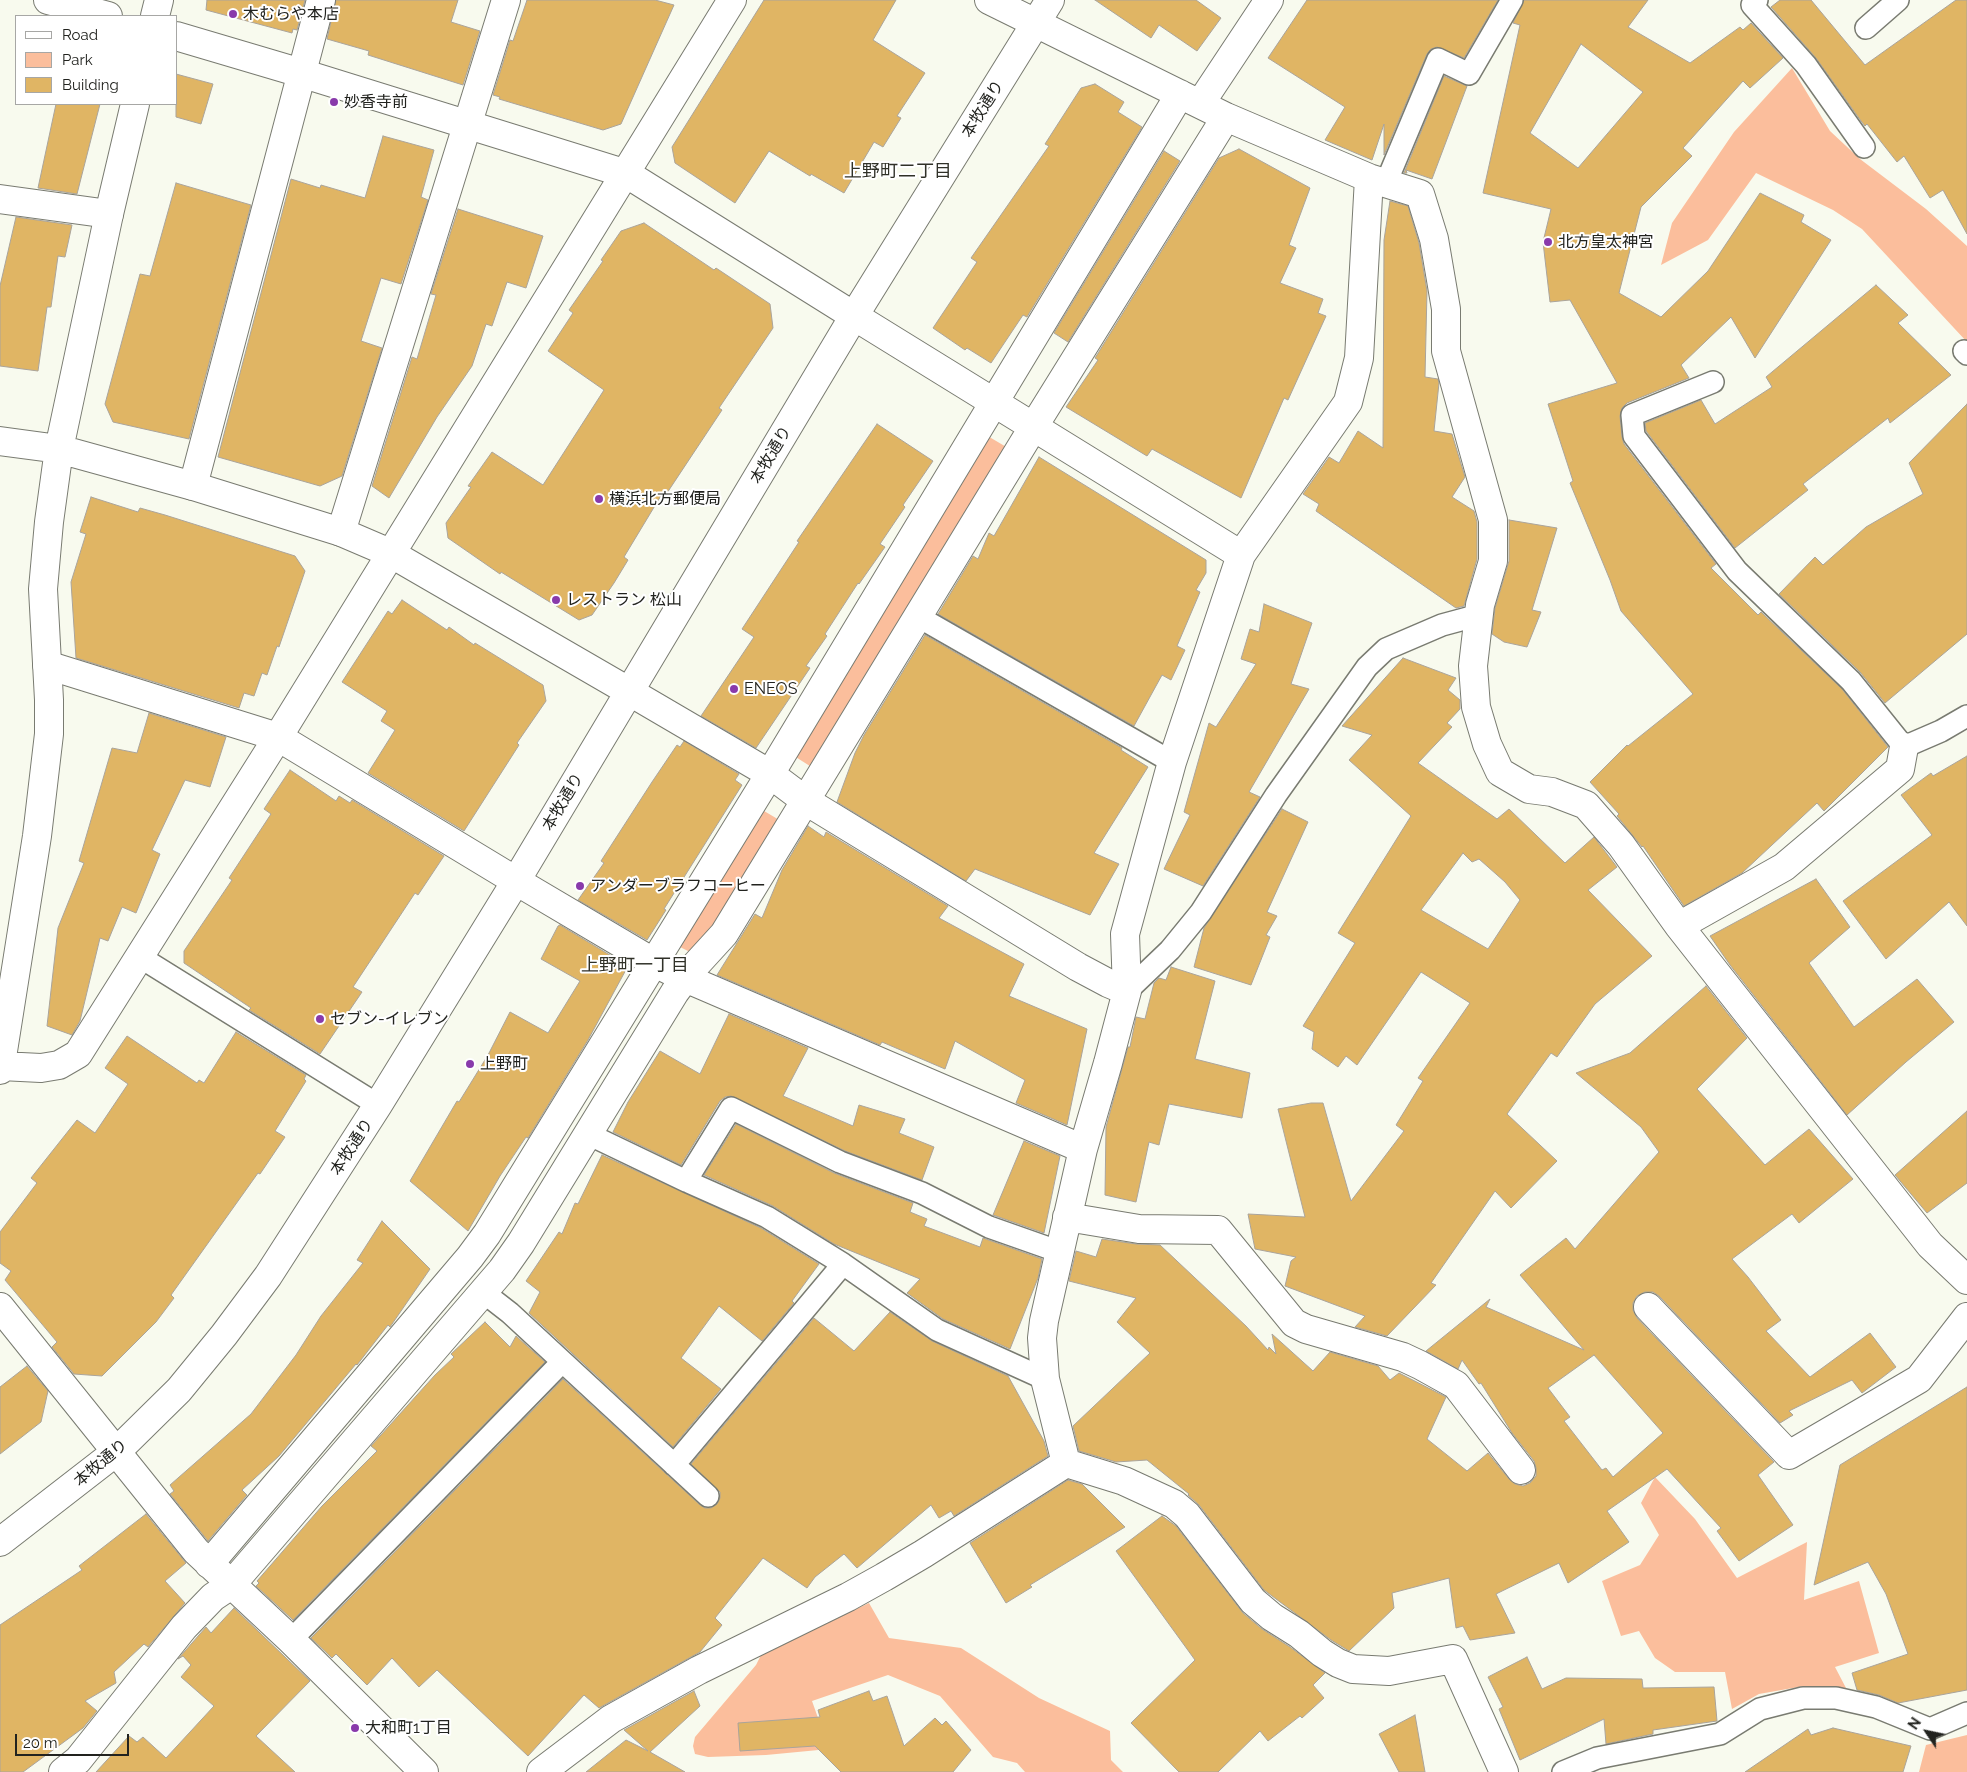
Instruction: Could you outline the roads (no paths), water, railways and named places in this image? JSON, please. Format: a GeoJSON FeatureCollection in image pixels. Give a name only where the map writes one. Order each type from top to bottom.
{"type":"FeatureCollection","features":[{"type":"Feature","properties":{"kind":"street"},"geometry":{"type":"LineString","coordinates":[[48,0],[104,15]]}},
{"type":"Feature","properties":{"kind":"street"},"geometry":{"type":"LineString","coordinates":[[155,15],[159,0]]}},
{"type":"Feature","properties":{"kind":"street"},"geometry":{"type":"LineString","coordinates":[[193,486],[321,0]]}},
{"type":"Feature","properties":{"kind":"street"},"geometry":{"type":"LineString","coordinates":[[341,532],[506,0]]}},
{"type":"Feature","properties":{"kind":"street"},"geometry":{"type":"LineString","coordinates":[[135,105],[109,214],[59,449],[49,522],[44,581],[49,734],[44,780],[0,1068],[41,1068],[59,1065],[78,1054],[278,737],[390,553],[627,174],[732,0]]}},
{"type":"Feature","properties":{"kind":"street"},"geometry":{"type":"LineString","coordinates":[[989,0],[1044,11],[1190,99],[1226,117],[1378,180],[1420,194],[1434,239],[1446,310],[1446,351],[1493,520],[1493,562],[1479,615],[1473,666],[1476,706],[1487,744],[1500,772],[1529,789],[1552,792],[1586,805],[1621,845],[1679,926],[1930,1244],[1967,1280]]}},
{"type":"Feature","properties":{"kind":"street"},"geometry":{"type":"LineString","coordinates":[[209,1564],[488,1234],[996,402],[1190,99],[1268,1]]}},
{"type":"Feature","properties":{"kind":"street","name":"本牧通り"},"geometry":{"type":"LineString","coordinates":[[0,1542],[116,1452],[179,1390],[224,1335],[268,1276],[378,1105],[516,882],[854,316],[1044,11]]}},
{"type":"Feature","properties":{"kind":"street"},"geometry":{"type":"LineString","coordinates":[[178,37],[627,174],[1241,555]]}},
{"type":"Feature","properties":{"kind":"street"},"geometry":{"type":"LineString","coordinates":[[63,1772],[78,1760],[184,1627],[213,1597],[231,1585],[502,1270],[521,1243],[685,978],[724,934],[1034,426],[1226,117]]}},
{"type":"Feature","properties":{"kind":"street"},"geometry":{"type":"LineString","coordinates":[[1066,1463],[1045,1379],[1042,1357],[1044,1320],[1084,1149],[1127,991],[1125,934],[1172,762],[1241,555],[1348,402],[1359,358],[1378,180]]}},
{"type":"Feature","properties":{"kind":"street"},"geometry":{"type":"LineString","coordinates":[[0,199],[109,214]]}},
{"type":"Feature","properties":{"kind":"street"},"geometry":{"type":"LineString","coordinates":[[0,441],[59,449],[193,486],[341,532],[390,553],[770,774],[806,800],[1078,967],[1127,991]]}},
{"type":"Feature","properties":{"kind":"street"},"geometry":{"type":"LineString","coordinates":[[47,665],[278,737],[516,882],[653,962],[685,978],[1084,1149]]}},
{"type":"Feature","properties":{"kind":"street"},"geometry":{"type":"LineString","coordinates":[[1679,926],[1784,867],[1900,769],[1904,747]]}},
{"type":"Feature","properties":{"kind":"street"},"geometry":{"type":"LineString","coordinates":[[1067,1217],[1139,1229],[1218,1230],[1294,1323],[1403,1357],[1456,1385],[1521,1470]]}},
{"type":"Feature","properties":{"kind":"street"},"geometry":{"type":"LineString","coordinates":[[0,1307],[196,1551],[291,1640],[424,1772]]}},
{"type":"Feature","properties":{"kind":"street"},"geometry":{"type":"LineString","coordinates":[[1648,1307],[1789,1455],[1919,1379],[1967,1317]]}},
{"type":"Feature","properties":{"kind":"street"},"geometry":{"type":"LineString","coordinates":[[541,1772],[611,1719],[700,1670],[848,1597],[884,1577],[1066,1463],[1124,1481],[1174,1504],[1187,1515],[1253,1601],[1272,1617],[1338,1663],[1353,1669],[1389,1671],[1453,1659],[1504,1772]]}},
{"type":"Feature","properties":{"kind":"lane"},"geometry":{"type":"LineString","coordinates":[[1378,180],[1438,59],[1469,74],[1512,0]]}},
{"type":"Feature","properties":{"kind":"lane"},"geometry":{"type":"LineString","coordinates":[[1757,0],[1752,5],[1806,65],[1864,147]]}},
{"type":"Feature","properties":{"kind":"lane"},"geometry":{"type":"LineString","coordinates":[[1866,28],[1898,0]]}},
{"type":"Feature","properties":{"kind":"lane"},"geometry":{"type":"LineString","coordinates":[[1714,382],[1632,415],[1634,436],[1737,571],[1851,681],[1904,747],[1940,731],[1967,716]]}},
{"type":"Feature","properties":{"kind":"lane"},"geometry":{"type":"LineString","coordinates":[[1127,991],[1170,950],[1201,912],[1276,795],[1367,668],[1386,649],[1442,625],[1479,615]]}},
{"type":"Feature","properties":{"kind":"lane"},"geometry":{"type":"LineString","coordinates":[[918,616],[1172,762]]}},
{"type":"Feature","properties":{"kind":"lane"},"geometry":{"type":"LineString","coordinates":[[140,957],[378,1105]]}},
{"type":"Feature","properties":{"kind":"lane"},"geometry":{"type":"LineString","coordinates":[[686,1180],[731,1108],[840,1162],[922,1193],[989,1226],[1060,1252]]}},
{"type":"Feature","properties":{"kind":"lane"},"geometry":{"type":"LineString","coordinates":[[588,1134],[767,1217],[842,1264],[937,1330],[1045,1379]]}},
{"type":"Feature","properties":{"kind":"lane"},"geometry":{"type":"LineString","coordinates":[[674,1465],[842,1264]]}},
{"type":"Feature","properties":{"kind":"lane"},"geometry":{"type":"LineString","coordinates":[[483,1292],[510,1313],[708,1496]]}},
{"type":"Feature","properties":{"kind":"lane"},"geometry":{"type":"LineString","coordinates":[[291,1640],[562,1362]]}},
{"type":"Feature","properties":{"kind":"lane"},"geometry":{"type":"LineString","coordinates":[[1563,1772],[1597,1758],[1720,1734],[1760,1709],[1803,1698],[1836,1698],[1876,1706],[1930,1729],[1967,1714]]}},
{"type":"Feature","properties":{"kind":"place","name":"木むらや本店"},"geometry":{"type":"Point","coordinates":[233,14]}},
{"type":"Feature","properties":{"kind":"place","name":"妙香寺前"},"geometry":{"type":"Point","coordinates":[334,102]}},
{"type":"Feature","properties":{"kind":"place","name":"北方皇太神宮"},"geometry":{"type":"Point","coordinates":[1548,242]}},
{"type":"Feature","properties":{"kind":"place","name":"横浜北方郵便局"},"geometry":{"type":"Point","coordinates":[599,499]}},
{"type":"Feature","properties":{"kind":"place","name":"レストラン 松山"},"geometry":{"type":"Point","coordinates":[556,600]}},
{"type":"Feature","properties":{"kind":"place","name":"ENEOS"},"geometry":{"type":"Point","coordinates":[734,689]}},
{"type":"Feature","properties":{"kind":"place","name":"アンダーブラフコーヒー"},"geometry":{"type":"Point","coordinates":[580,886]}},
{"type":"Feature","properties":{"kind":"place","name":"セブン-イレブン"},"geometry":{"type":"Point","coordinates":[320,1019]}},
{"type":"Feature","properties":{"kind":"place","name":"上野町"},"geometry":{"type":"Point","coordinates":[470,1064]}},
{"type":"Feature","properties":{"kind":"place","name":"大和町1丁目"},"geometry":{"type":"Point","coordinates":[355,1728]}},
{"type":"Feature","properties":{"kind":"district","name":"上野町二丁目"},"geometry":{"type":"Point","coordinates":[898,172]}},
{"type":"Feature","properties":{"kind":"district","name":"上野町一丁目"},"geometry":{"type":"Point","coordinates":[635,966]}}]}
